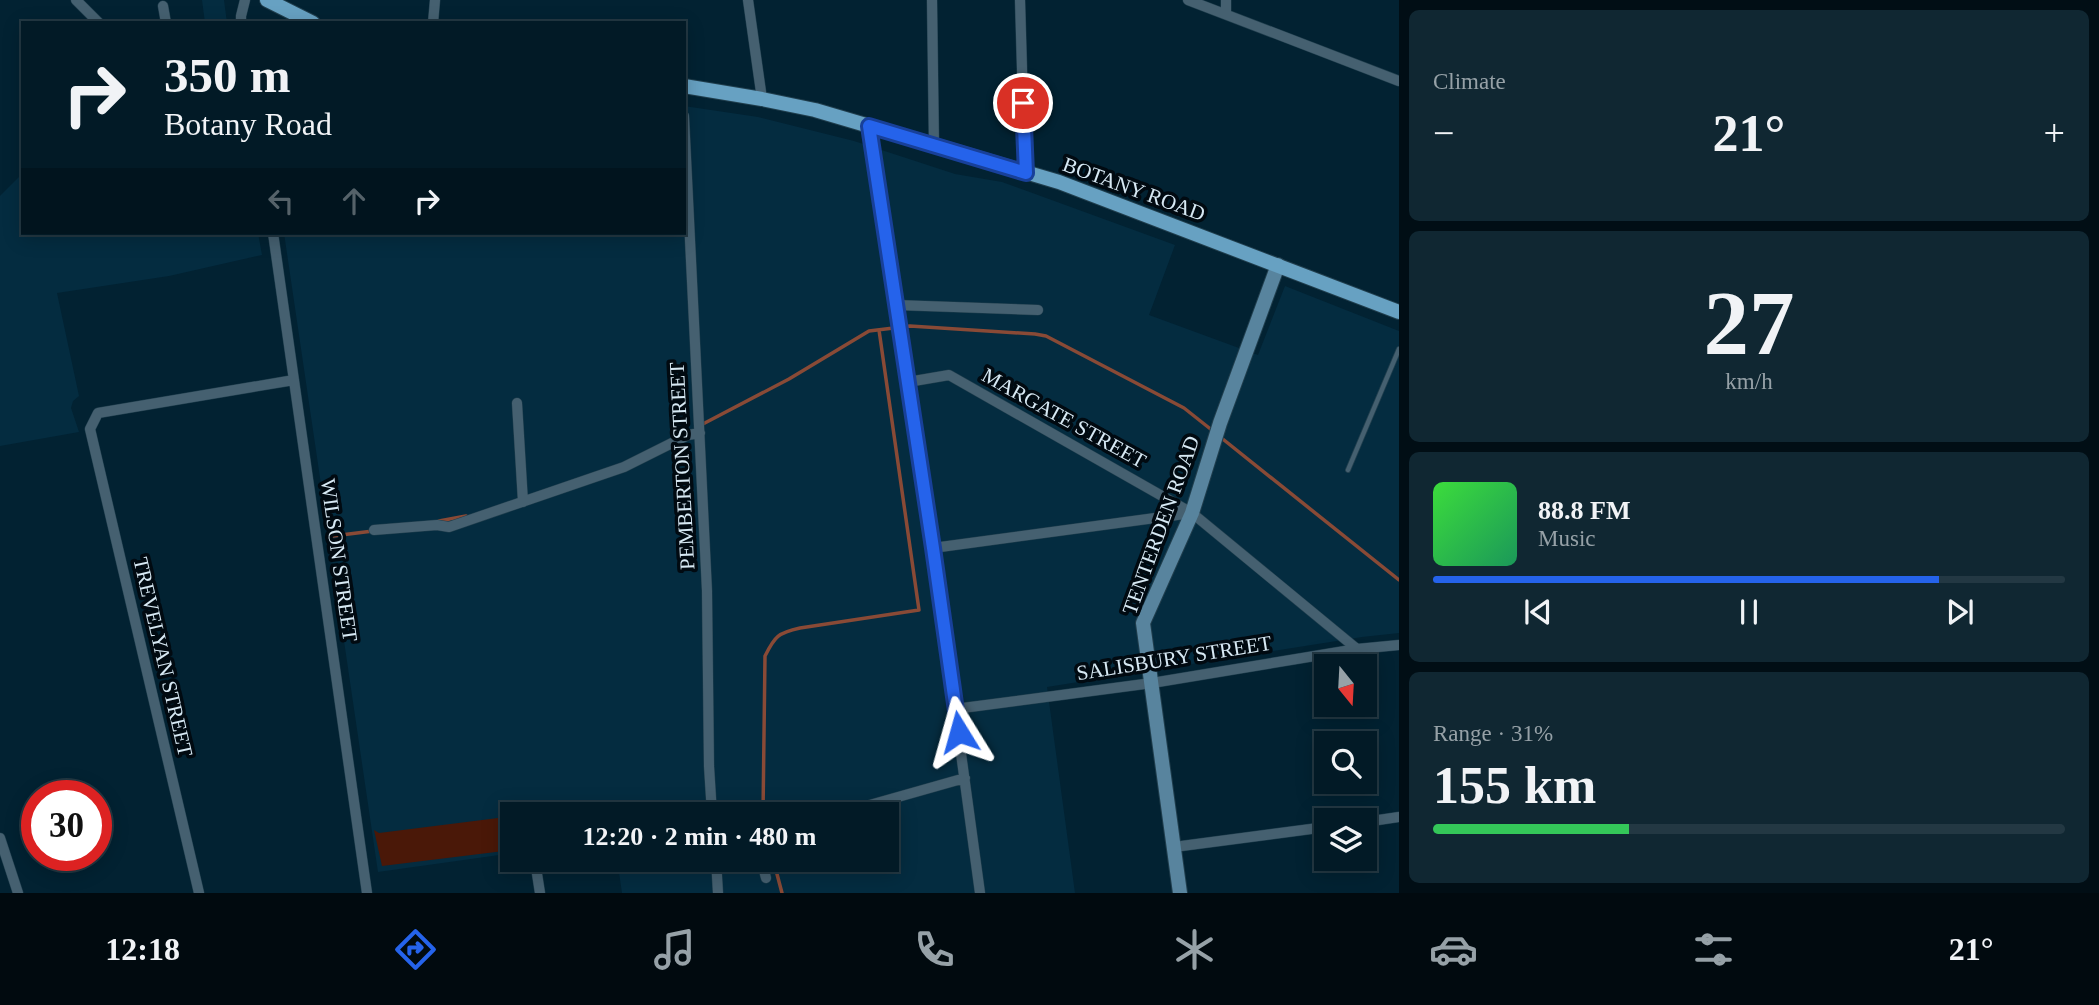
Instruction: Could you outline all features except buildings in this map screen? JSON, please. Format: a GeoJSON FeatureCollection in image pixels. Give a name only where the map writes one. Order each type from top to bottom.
{"type":"FeatureCollection","features":[{"type":"Feature","properties":{"kind":"main road"},"geometry":{"type":"LineString","coordinates":[[267,0],[309,21]]}},
{"type":"Feature","properties":{"kind":"main road","name":"BOTANY ROAD"},"geometry":{"type":"LineString","coordinates":[[686,86],[762,99],[869,126],[1081,190],[1399,312]]}},
{"type":"Feature","properties":{"kind":"street"},"geometry":{"type":"LineString","coordinates":[[76,0],[97,21]]}},
{"type":"Feature","properties":{"kind":"street"},"geometry":{"type":"LineString","coordinates":[[241,21],[245,0]]}},
{"type":"Feature","properties":{"kind":"street"},"geometry":{"type":"LineString","coordinates":[[433,21],[435,0]]}},
{"type":"Feature","properties":{"kind":"street"},"geometry":{"type":"LineString","coordinates":[[748,0],[762,99]]}},
{"type":"Feature","properties":{"kind":"street"},"geometry":{"type":"LineString","coordinates":[[932,0],[934,146]]}},
{"type":"Feature","properties":{"kind":"street"},"geometry":{"type":"LineString","coordinates":[[1020,0],[1026,173]]}},
{"type":"Feature","properties":{"kind":"street"},"geometry":{"type":"LineString","coordinates":[[1188,0],[1399,81]]}},
{"type":"Feature","properties":{"kind":"street"},"geometry":{"type":"LineString","coordinates":[[1226,0],[1226,14]]}},
{"type":"Feature","properties":{"kind":"street"},"geometry":{"type":"LineString","coordinates":[[163,6],[166,21]]}},
{"type":"Feature","properties":{"kind":"street"},"geometry":{"type":"LineString","coordinates":[[869,126],[933,548],[980,893]]}},
{"type":"Feature","properties":{"kind":"street","name":"PEMBERTON STREET"},"geometry":{"type":"LineString","coordinates":[[686,177],[708,591],[711,802]]}},
{"type":"Feature","properties":{"kind":"street","name":"WILSON STREET"},"geometry":{"type":"LineString","coordinates":[[273,235],[367,893]]}},
{"type":"Feature","properties":{"kind":"street","name":"TENTERDEN ROAD"},"geometry":{"type":"LineString","coordinates":[[1180,893],[1143,623],[1192,513],[1220,424],[1278,265]]}},
{"type":"Feature","properties":{"kind":"street"},"geometry":{"type":"LineString","coordinates":[[896,305],[1038,310]]}},
{"type":"Feature","properties":{"kind":"street","name":"MARGATE STREET"},"geometry":{"type":"LineString","coordinates":[[908,382],[949,375],[1192,513],[1357,649]]}},
{"type":"Feature","properties":{"kind":"street","name":"TREVELYAN STREET"},"geometry":{"type":"LineString","coordinates":[[199,893],[90,429],[98,413],[294,380]]}},
{"type":"Feature","properties":{"kind":"street"},"geometry":{"type":"LineString","coordinates":[[517,403],[523,502]]}},
{"type":"Feature","properties":{"kind":"street"},"geometry":{"type":"LineString","coordinates":[[374,530],[438,525],[449,527],[624,467],[688,435],[700,433]]}},
{"type":"Feature","properties":{"kind":"street"},"geometry":{"type":"LineString","coordinates":[[933,548],[1192,513]]}},
{"type":"Feature","properties":{"kind":"street","name":"SALISBURY STREET"},"geometry":{"type":"LineString","coordinates":[[956,709],[1399,645]]}},
{"type":"Feature","properties":{"kind":"street"},"geometry":{"type":"LineString","coordinates":[[880,802],[965,778]]}},
{"type":"Feature","properties":{"kind":"street"},"geometry":{"type":"LineString","coordinates":[[1377,820],[1399,817]]}},
{"type":"Feature","properties":{"kind":"street"},"geometry":{"type":"LineString","coordinates":[[1174,847],[1314,829]]}},
{"type":"Feature","properties":{"kind":"street"},"geometry":{"type":"LineString","coordinates":[[0,838],[18,893]]}},
{"type":"Feature","properties":{"kind":"street"},"geometry":{"type":"LineString","coordinates":[[537,872],[540,893]]}},
{"type":"Feature","properties":{"kind":"street"},"geometry":{"type":"LineString","coordinates":[[717,872],[718,893]]}},
{"type":"Feature","properties":{"kind":"street"},"geometry":{"type":"LineString","coordinates":[[764,872],[766,878]]}},
{"type":"Feature","properties":{"kind":"lane"},"geometry":{"type":"LineString","coordinates":[[1348,470],[1399,349]]}},
{"type":"Feature","properties":{"kind":"shaded area"},"geometry":{"type":"Polygon","coordinates":[[[202,0],[224,0],[227,21],[205,21],[202,0]]]}},
{"type":"Feature","properties":{"kind":"shaded area"},"geometry":{"type":"Polygon","coordinates":[[[686,106],[758,117],[854,141],[955,174],[1002,182],[1175,245],[1149,315],[1258,355],[1285,286],[1399,331],[1399,633],[1047,687],[1075,893],[622,893],[619,872],[899,872],[899,802],[500,802],[500,855],[378,872],[284,235],[686,235],[686,106]]]}},
{"type":"Feature","properties":{"kind":"shaded area"},"geometry":{"type":"Polygon","coordinates":[[[21,175],[21,235],[258,235],[262,255],[169,276],[57,293],[79,396],[73,401],[71,408],[79,432],[0,446],[0,196],[21,175]]]}},
{"type":"Feature","properties":{"kind":"shaded area"},"geometry":{"type":"Polygon","coordinates":[[[500,818],[500,852],[382,866],[374,830],[379,833],[500,818]]]}},
{"type":"Feature","properties":{"kind":"waterway"},"geometry":{"type":"LineString","coordinates":[[701,425],[789,379],[869,331],[910,326],[1046,336],[1184,408],[1213,431]]}},
{"type":"Feature","properties":{"kind":"waterway"},"geometry":{"type":"LineString","coordinates":[[763,802],[765,656],[775,640],[782,634],[800,628],[919,610],[879,330]]}},
{"type":"Feature","properties":{"kind":"waterway"},"geometry":{"type":"LineString","coordinates":[[1219,436],[1399,580]]}},
{"type":"Feature","properties":{"kind":"waterway"},"geometry":{"type":"LineString","coordinates":[[439,521],[466,516]]}},
{"type":"Feature","properties":{"kind":"waterway"},"geometry":{"type":"LineString","coordinates":[[333,536],[373,531]]}},
{"type":"Feature","properties":{"kind":"waterway"},"geometry":{"type":"LineString","coordinates":[[776,872],[782,893]]}},
{"type":"Feature","properties":{"kind":"route"},"geometry":{"type":"LineString","coordinates":[[959,732],[869,126],[1026,173],[1023,103]]}}]}
